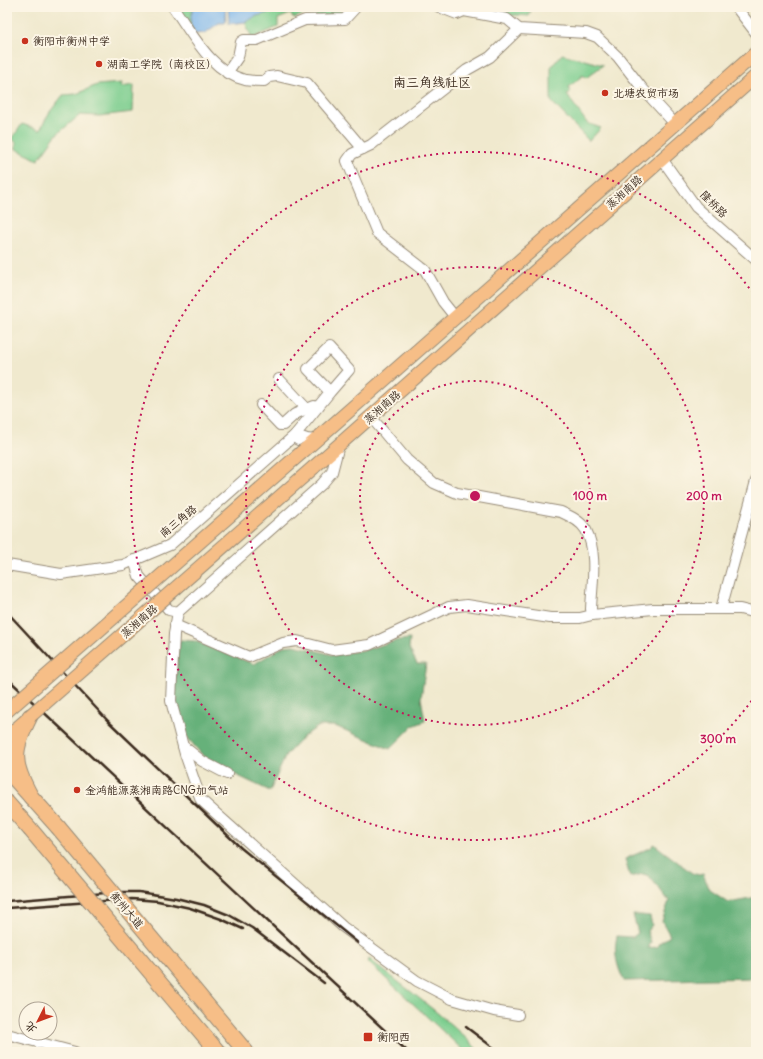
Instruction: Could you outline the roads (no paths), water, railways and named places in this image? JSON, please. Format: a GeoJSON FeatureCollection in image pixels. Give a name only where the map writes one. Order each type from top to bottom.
{"type":"FeatureCollection","features":[{"type":"Feature","properties":{"kind":"highway"},"geometry":{"type":"LineString","coordinates":[[30,716],[20,736],[16,762],[21,777],[31,797]]}},
{"type":"Feature","properties":{"kind":"highway","name":"衡州大道"},"geometry":{"type":"LineString","coordinates":[[7,770],[58,827],[246,1052]]}},
{"type":"Feature","properties":{"kind":"highway","name":"衡州大道"},"geometry":{"type":"LineString","coordinates":[[10,808],[30,829],[218,1052]]}},
{"type":"Feature","properties":{"kind":"main road","name":"蒸湘南路"},"geometry":{"type":"LineString","coordinates":[[10,707],[756,53]]}},
{"type":"Feature","properties":{"kind":"main road","name":"蒸湘南路"},"geometry":{"type":"LineString","coordinates":[[7,737],[756,76]]}},
{"type":"Feature","properties":{"kind":"street"},"geometry":{"type":"LineString","coordinates":[[173,7],[206,54],[214,63],[227,73],[246,80],[264,81],[269,77],[277,76],[307,83],[362,149]]}},
{"type":"Feature","properties":{"kind":"street"},"geometry":{"type":"LineString","coordinates":[[227,73],[238,57],[241,42],[244,40],[257,40],[305,20],[345,19],[356,7]]}},
{"type":"Feature","properties":{"kind":"street"},"geometry":{"type":"LineString","coordinates":[[439,7],[457,14],[464,12],[507,18],[518,29],[586,33],[596,37],[618,56],[642,88],[675,124]]}},
{"type":"Feature","properties":{"kind":"street"},"geometry":{"type":"LineString","coordinates":[[736,7],[756,33]]}},
{"type":"Feature","properties":{"kind":"street"},"geometry":{"type":"LineString","coordinates":[[455,317],[444,302],[425,270],[377,233],[347,162],[352,154],[371,145],[467,70],[490,57],[518,29]]}},
{"type":"Feature","properties":{"kind":"street","name":"隆桥路"},"geometry":{"type":"LineString","coordinates":[[662,159],[696,207],[756,260]]}},
{"type":"Feature","properties":{"kind":"street"},"geometry":{"type":"LineString","coordinates":[[279,379],[307,409]]}},
{"type":"Feature","properties":{"kind":"street","name":"南三角路"},"geometry":{"type":"LineString","coordinates":[[7,565],[61,574],[123,565],[170,545],[295,436],[330,392]]}},
{"type":"Feature","properties":{"kind":"street"},"geometry":{"type":"LineString","coordinates":[[261,405],[280,425],[283,425],[295,414],[314,406],[318,407]]}},
{"type":"Feature","properties":{"kind":"street"},"geometry":{"type":"LineString","coordinates":[[371,417],[407,460],[434,483],[457,493],[561,512],[573,517],[586,529],[594,553],[592,615]]}},
{"type":"Feature","properties":{"kind":"street"},"geometry":{"type":"LineString","coordinates":[[295,436],[307,440],[316,440]]}},
{"type":"Feature","properties":{"kind":"street"},"geometry":{"type":"LineString","coordinates":[[295,436],[301,443],[301,452]]}},
{"type":"Feature","properties":{"kind":"street"},"geometry":{"type":"LineString","coordinates":[[339,445],[332,472],[322,484],[178,612],[174,634],[171,701],[183,746],[201,800],[302,892],[343,927],[417,981],[452,999],[494,1011],[518,1015]]}},
{"type":"Feature","properties":{"kind":"street"},"geometry":{"type":"LineString","coordinates":[[314,467],[326,466],[332,472]]}},
{"type":"Feature","properties":{"kind":"street"},"geometry":{"type":"LineString","coordinates":[[721,609],[756,481]]}},
{"type":"Feature","properties":{"kind":"street"},"geometry":{"type":"LineString","coordinates":[[134,560],[139,576],[169,610],[178,612]]}},
{"type":"Feature","properties":{"kind":"street"},"geometry":{"type":"LineString","coordinates":[[175,625],[249,657],[283,642],[297,641],[332,650],[369,645],[449,607],[467,605],[550,618],[580,618],[592,615],[653,609],[740,609],[756,612]]}},
{"type":"Feature","properties":{"kind":"street"},"geometry":{"type":"LineString","coordinates":[[183,746],[202,761],[227,774]]}},
{"type":"Feature","properties":{"kind":"street"},"geometry":{"type":"LineString","coordinates":[[7,1034],[75,1052]]}},
{"type":"Feature","properties":{"kind":"street"},"geometry":{"type":"LineString","coordinates":[[7,1038],[62,1052]]}},
{"type":"Feature","properties":{"kind":"water"},"geometry":{"type":"Polygon","coordinates":[[[194,7],[225,7],[226,22],[219,23],[205,33],[194,34],[191,28],[191,20],[194,7]]]}},
{"type":"Feature","properties":{"kind":"water"},"geometry":{"type":"Polygon","coordinates":[[[228,7],[288,7],[257,16],[245,22],[229,24],[228,7]]]}},
{"type":"Feature","properties":{"kind":"railway"},"geometry":{"type":"LineString","coordinates":[[7,612],[108,721],[241,848],[358,943]]}},
{"type":"Feature","properties":{"kind":"railway"},"geometry":{"type":"LineString","coordinates":[[7,678],[408,1052]]}},
{"type":"Feature","properties":{"kind":"railway"},"geometry":{"type":"LineString","coordinates":[[7,901],[118,892],[139,892],[176,898],[204,905],[229,915],[252,928],[324,983]]}},
{"type":"Feature","properties":{"kind":"railway"},"geometry":{"type":"LineString","coordinates":[[7,908],[132,899],[158,901],[190,908],[243,929]]}},
{"type":"Feature","properties":{"kind":"railway"},"geometry":{"type":"LineString","coordinates":[[466,1027],[499,1052]]}},
{"type":"Feature","properties":{"kind":"place","name":"衡阳市衡州中学"},"geometry":{"type":"Point","coordinates":[25,41]}},
{"type":"Feature","properties":{"kind":"place","name":"湖南工学院（南校区）"},"geometry":{"type":"Point","coordinates":[99,64]}},
{"type":"Feature","properties":{"kind":"place","name":"北塘农贸市场"},"geometry":{"type":"Point","coordinates":[605,93]}},
{"type":"Feature","properties":{"kind":"place","name":"金鸿能源蒸湘南路CNG加气站"},"geometry":{"type":"Point","coordinates":[77,790]}},
{"type":"Feature","properties":{"kind":"place","name":"衡阳西"},"geometry":{"type":"Point","coordinates":[368,1037]}},
{"type":"Feature","properties":{"kind":"district","name":"南三角线社区"},"geometry":{"type":"Point","coordinates":[432,82]}}]}
